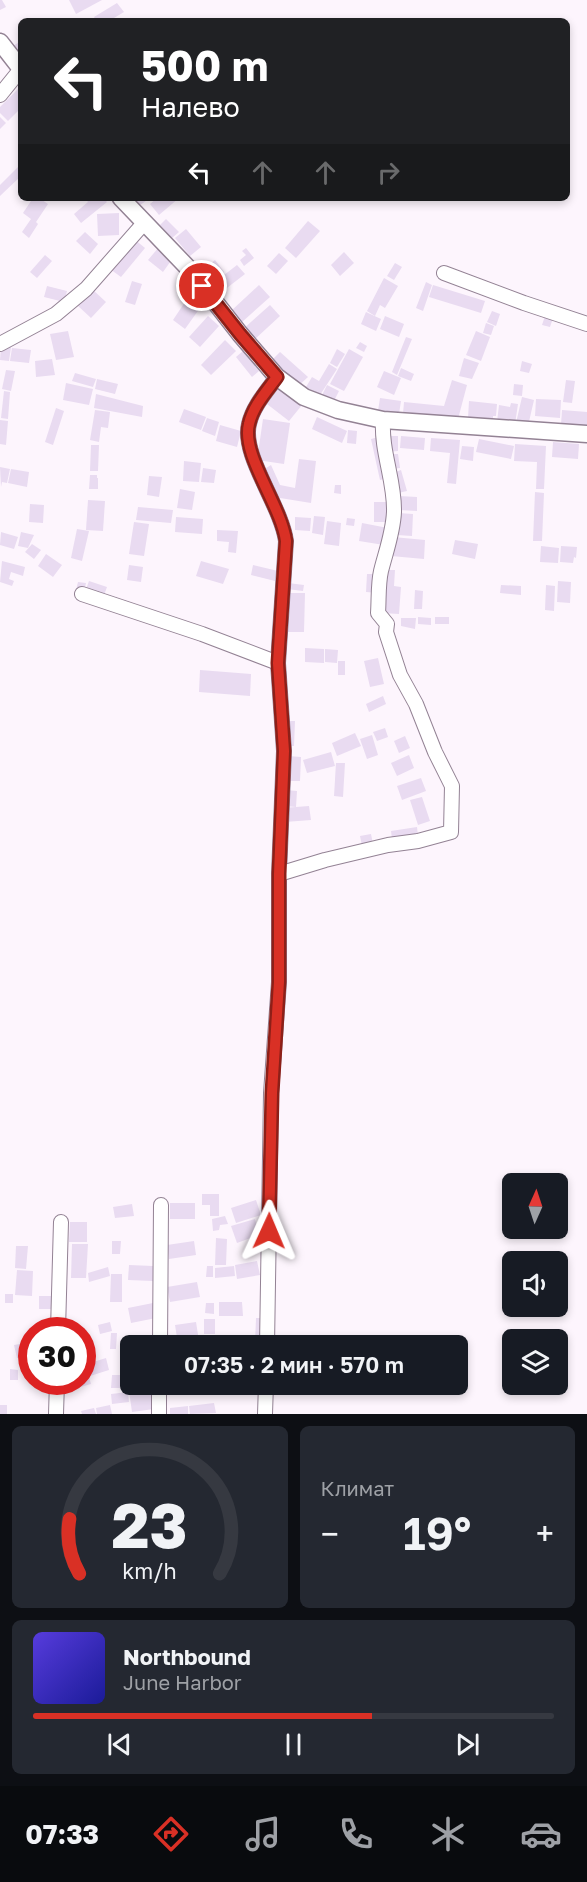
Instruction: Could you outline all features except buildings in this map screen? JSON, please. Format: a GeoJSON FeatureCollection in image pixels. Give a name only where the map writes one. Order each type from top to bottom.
{"type":"FeatureCollection","features":[{"type":"Feature","properties":{"kind":"street"},"geometry":{"type":"LineString","coordinates":[[0,42],[18,65]]}},
{"type":"Feature","properties":{"kind":"street"},"geometry":{"type":"LineString","coordinates":[[0,95],[18,73]]}},
{"type":"Feature","properties":{"kind":"street"},"geometry":{"type":"LineString","coordinates":[[124,201],[190,270],[277,377],[304,397],[338,410],[383,420],[587,434]]}},
{"type":"Feature","properties":{"kind":"street"},"geometry":{"type":"LineString","coordinates":[[0,344],[56,314],[78,296],[144,223]]}},
{"type":"Feature","properties":{"kind":"street"},"geometry":{"type":"LineString","coordinates":[[444,273],[587,324]]}},
{"type":"Feature","properties":{"kind":"street"},"geometry":{"type":"LineString","coordinates":[[267,1335],[272,1093],[279,982],[279,874],[284,751],[278,663],[286,541],[284,529],[248,443],[248,424],[255,408],[277,377]]}},
{"type":"Feature","properties":{"kind":"street"},"geometry":{"type":"LineString","coordinates":[[279,874],[325,860],[451,832],[452,786],[435,752],[416,704],[400,675],[386,632],[387,624],[378,613],[380,574],[394,515],[392,482],[382,438],[383,420]]}},
{"type":"Feature","properties":{"kind":"street"},"geometry":{"type":"LineString","coordinates":[[82,594],[202,634],[278,663]]}},
{"type":"Feature","properties":{"kind":"street"},"geometry":{"type":"LineString","coordinates":[[160,1335],[161,1205]]}},
{"type":"Feature","properties":{"kind":"street"},"geometry":{"type":"LineString","coordinates":[[58,1317],[61,1222]]}},
{"type":"Feature","properties":{"kind":"street"},"geometry":{"type":"LineString","coordinates":[[56,1414],[57,1395]]}},
{"type":"Feature","properties":{"kind":"street"},"geometry":{"type":"LineString","coordinates":[[159,1395],[159,1414]]}},
{"type":"Feature","properties":{"kind":"street"},"geometry":{"type":"LineString","coordinates":[[265,1414],[266,1395]]}},
{"type":"Feature","properties":{"kind":"route"},"geometry":{"type":"LineString","coordinates":[[202,286],[277,377],[255,408],[248,424],[248,443],[279,513],[286,541],[278,663],[284,751],[279,874],[279,982],[272,1093],[269,1231]]}}]}
